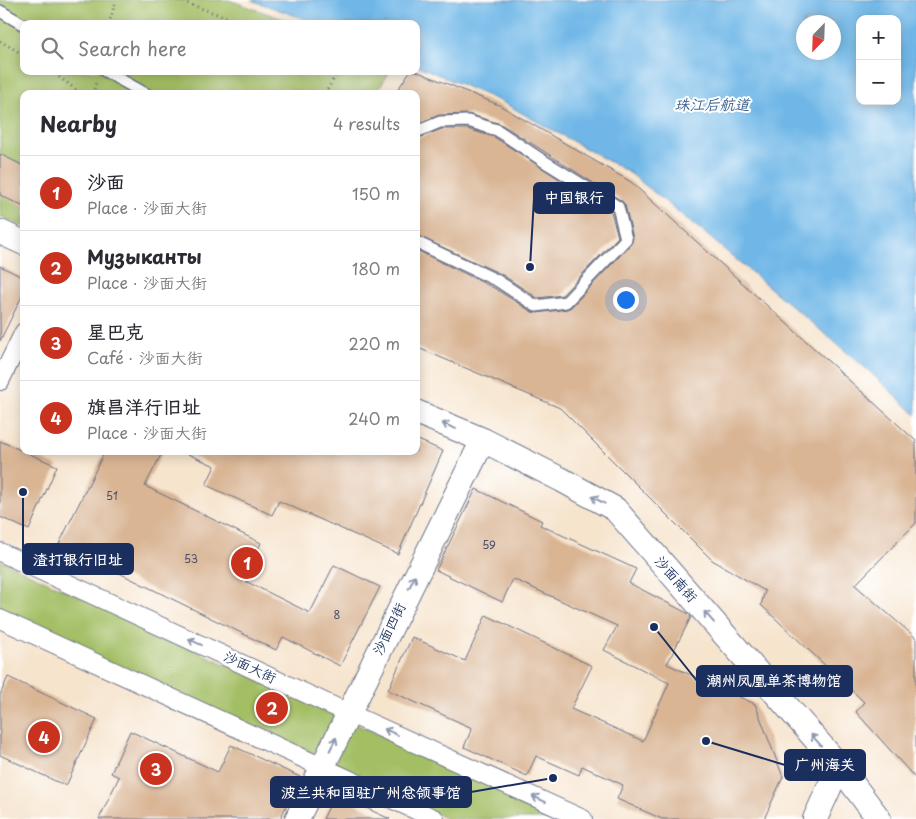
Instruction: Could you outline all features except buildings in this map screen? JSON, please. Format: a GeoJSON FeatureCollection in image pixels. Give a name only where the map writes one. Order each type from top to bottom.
{"type":"FeatureCollection","features":[{"type":"Feature","properties":{"kind":"street"},"geometry":{"type":"LineString","coordinates":[[0,232],[20,241]]}},
{"type":"Feature","properties":{"kind":"street"},"geometry":{"type":"LineString","coordinates":[[0,381],[20,340]]}},
{"type":"Feature","properties":{"kind":"street","name":"沙面南街"},"geometry":{"type":"LineString","coordinates":[[420,414],[483,440],[615,509],[839,766],[879,819]]}},
{"type":"Feature","properties":{"kind":"street","name":"沙面四街"},"geometry":{"type":"LineString","coordinates":[[296,819],[483,440]]}},
{"type":"Feature","properties":{"kind":"street","name":"沙面大街"},"geometry":{"type":"LineString","coordinates":[[0,552],[583,819]]}},
{"type":"Feature","properties":{"kind":"street"},"geometry":{"type":"LineString","coordinates":[[0,619],[434,819]]}},
{"type":"Feature","properties":{"kind":"street"},"geometry":{"type":"LineString","coordinates":[[815,819],[839,766]]}},
{"type":"Feature","properties":{"kind":"lane"},"geometry":{"type":"LineString","coordinates":[[0,11],[20,22]]}},
{"type":"Feature","properties":{"kind":"lane"},"geometry":{"type":"LineString","coordinates":[[112,75],[139,90]]}},
{"type":"Feature","properties":{"kind":"lane"},"geometry":{"type":"LineString","coordinates":[[420,130],[440,122],[468,121],[498,130],[618,207],[626,239],[566,302],[536,306],[498,281],[420,244]]}},
{"type":"Feature","properties":{"kind":"path"},"geometry":{"type":"LineString","coordinates":[[110,20],[116,0]]}},
{"type":"Feature","properties":{"kind":"path"},"geometry":{"type":"LineString","coordinates":[[178,0],[234,20]]}},
{"type":"Feature","properties":{"kind":"path"},"geometry":{"type":"LineString","coordinates":[[0,41],[20,53]]}},
{"type":"Feature","properties":{"kind":"path"},"geometry":{"type":"LineString","coordinates":[[56,75],[77,90]]}},
{"type":"Feature","properties":{"kind":"path"},"geometry":{"type":"LineString","coordinates":[[327,90],[336,75]]}},
{"type":"Feature","properties":{"kind":"green space"},"geometry":{"type":"Polygon","coordinates":[[[0,0],[229,0],[286,20],[20,20],[20,75],[388,75],[378,90],[20,90],[20,225],[0,216],[0,0]]]}},
{"type":"Feature","properties":{"kind":"green space"},"geometry":{"type":"Polygon","coordinates":[[[0,560],[339,717],[320,759],[0,613],[0,560]]]}},
{"type":"Feature","properties":{"kind":"green space"},"geometry":{"type":"Polygon","coordinates":[[[349,721],[565,819],[447,819],[331,764],[349,721]]]}},
{"type":"Feature","properties":{"kind":"water","name":"珠江后航道"},"geometry":{"type":"Polygon","coordinates":[[[251,0],[916,0],[916,415],[868,370],[630,173],[502,102],[420,67],[420,20],[308,20],[251,0]]]}},
{"type":"Feature","properties":{"kind":"place","name":"中国银行"},"geometry":{"type":"Point","coordinates":[530,267]}},
{"type":"Feature","properties":{"kind":"place","name":"渣打银行旧址"},"geometry":{"type":"Point","coordinates":[23,492]}},
{"type":"Feature","properties":{"kind":"place","name":"沙面"},"geometry":{"type":"Point","coordinates":[247,563]}},
{"type":"Feature","properties":{"kind":"place","name":"潮州凤凰单茶博物馆"},"geometry":{"type":"Point","coordinates":[654,627]}},
{"type":"Feature","properties":{"kind":"place","name":"Музыканты"},"geometry":{"type":"Point","coordinates":[272,708]}},
{"type":"Feature","properties":{"kind":"place","name":"旗昌洋行旧址"},"geometry":{"type":"Point","coordinates":[44,737]}},
{"type":"Feature","properties":{"kind":"place","name":"广州海关"},"geometry":{"type":"Point","coordinates":[706,741]}},
{"type":"Feature","properties":{"kind":"place","name":"星巴克"},"geometry":{"type":"Point","coordinates":[156,769]}},
{"type":"Feature","properties":{"kind":"place","name":"波兰共和国驻广州总领事馆"},"geometry":{"type":"Point","coordinates":[553,778]}}]}
